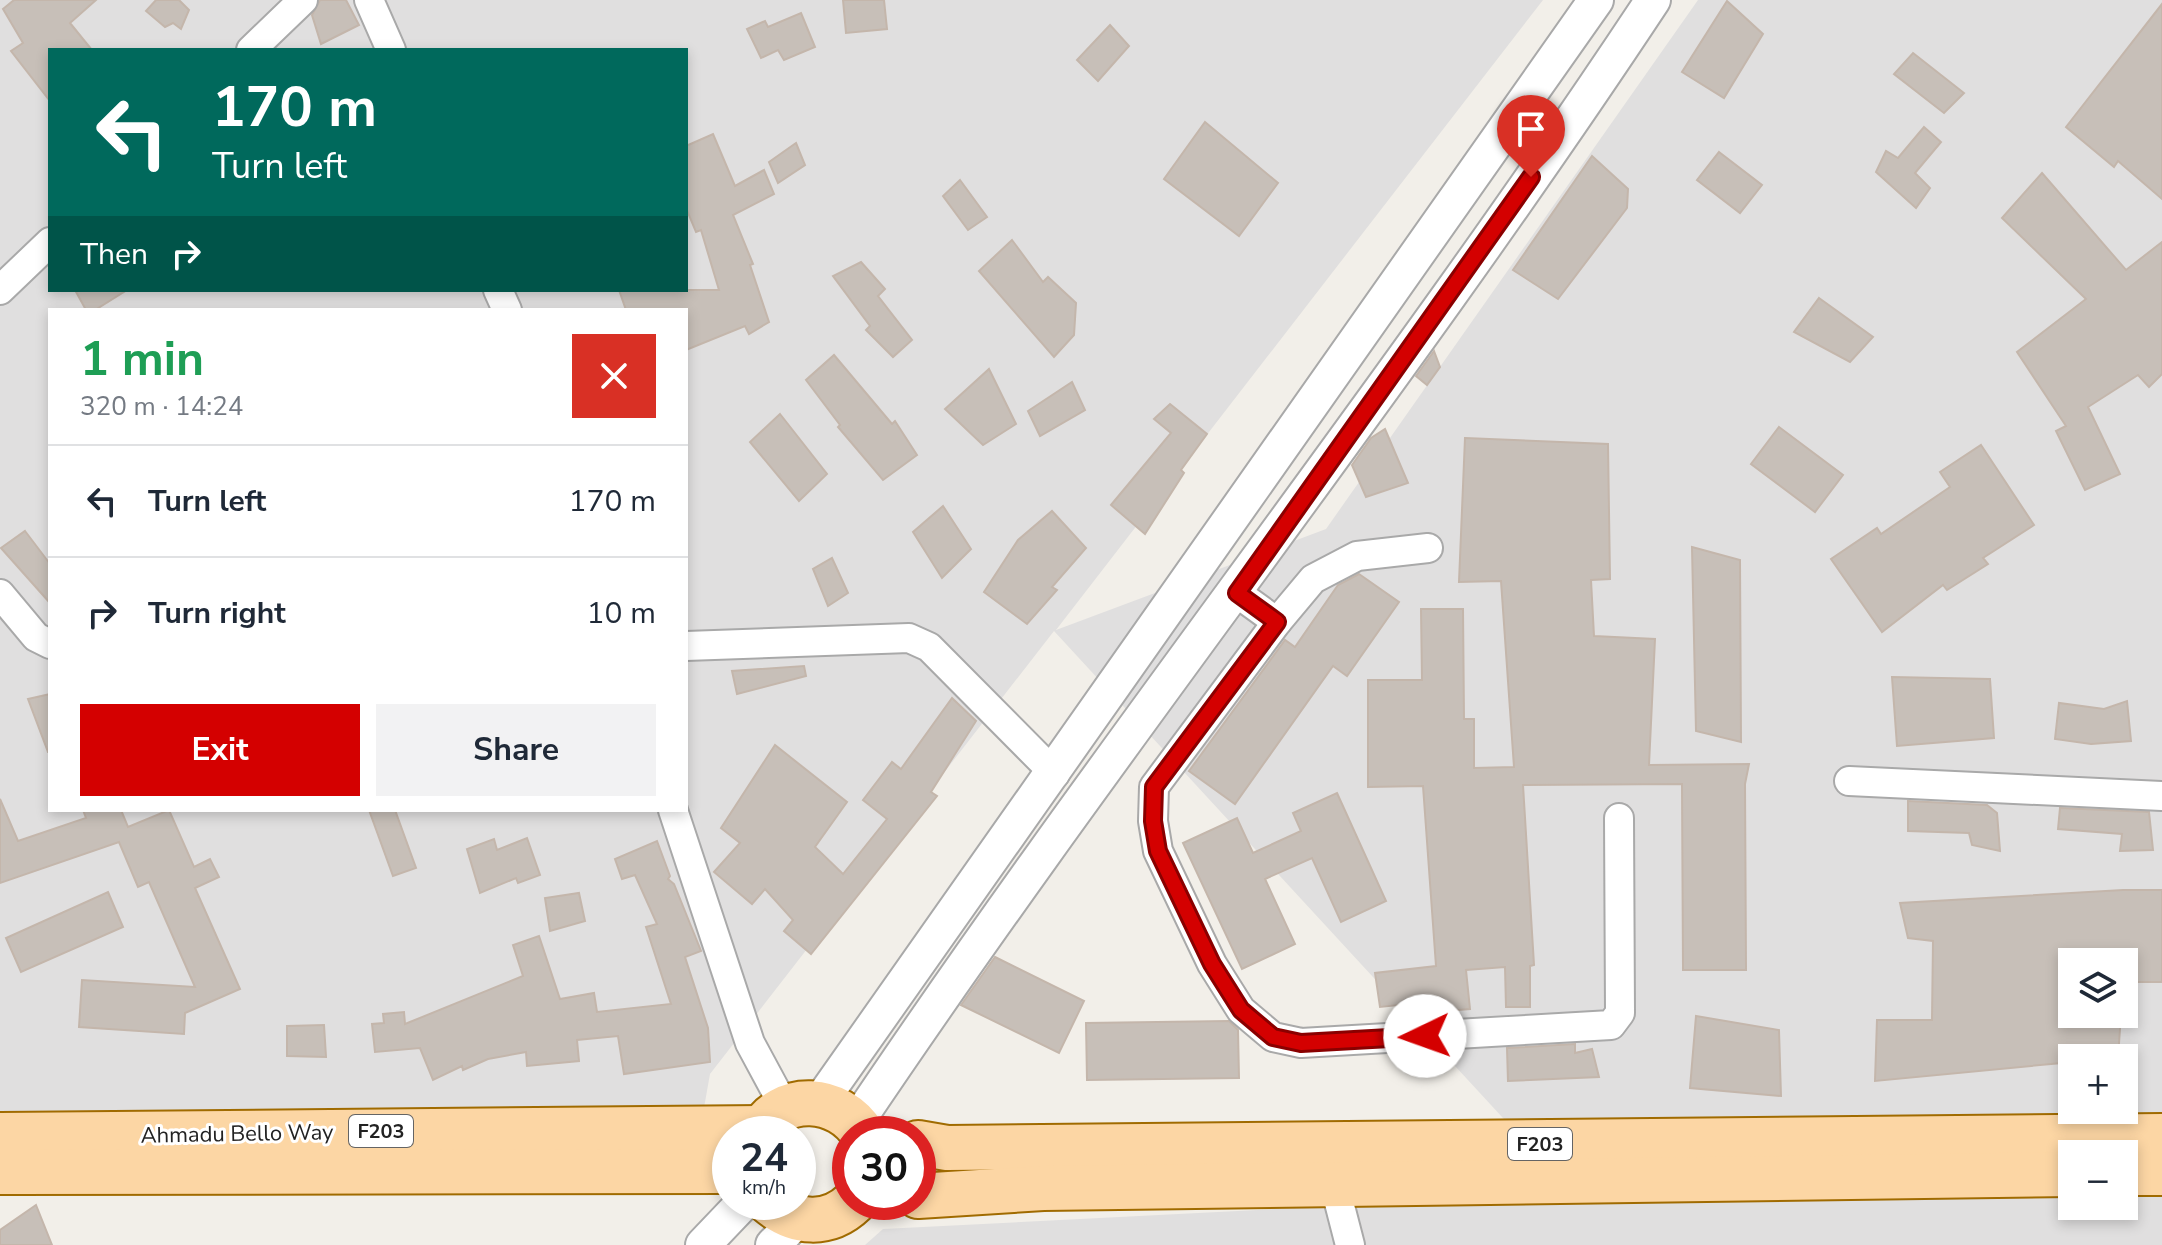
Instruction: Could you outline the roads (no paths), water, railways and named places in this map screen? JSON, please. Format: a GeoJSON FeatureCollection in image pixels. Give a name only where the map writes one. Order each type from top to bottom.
{"type":"FeatureCollection","features":[{"type":"Feature","properties":{"kind":"main road","name":"Ahmadu Bello Way"},"geometry":{"type":"LineString","coordinates":[[0,1135],[822,1124]]}},
{"type":"Feature","properties":{"kind":"main road","name":"F203"},"geometry":{"type":"LineString","coordinates":[[936,1145],[963,1148],[2162,1136]]}},
{"type":"Feature","properties":{"kind":"main road","name":"F203"},"geometry":{"type":"LineString","coordinates":[[0,1172],[712,1171]]}},
{"type":"Feature","properties":{"kind":"main road"},"geometry":{"type":"LineString","coordinates":[[2138,1173],[2162,1173]]}},
{"type":"Feature","properties":{"kind":"main road","name":"F203"},"geometry":{"type":"LineString","coordinates":[[936,1195],[1028,1188],[2058,1174]]}},
{"type":"Feature","properties":{"kind":"main road"},"geometry":{"type":"LineString","coordinates":[[780,1222],[832,1217]]}},
{"type":"Feature","properties":{"kind":"street"},"geometry":{"type":"LineString","coordinates":[[253,48],[303,0]]}},
{"type":"Feature","properties":{"kind":"street"},"geometry":{"type":"LineString","coordinates":[[369,0],[390,48]]}},
{"type":"Feature","properties":{"kind":"street"},"geometry":{"type":"LineString","coordinates":[[822,1124],[908,975],[1055,774],[1596,0]]}},
{"type":"Feature","properties":{"kind":"street"},"geometry":{"type":"LineString","coordinates":[[822,1124],[934,1007],[1237,593],[1586,102],[1653,0]]}},
{"type":"Feature","properties":{"kind":"street"},"geometry":{"type":"LineString","coordinates":[[0,290],[48,244]]}},
{"type":"Feature","properties":{"kind":"street"},"geometry":{"type":"LineString","coordinates":[[1428,548],[1357,556],[1313,579],[1277,622],[1154,787],[1153,821],[1158,851],[1212,964],[1241,1010],[1273,1037],[1301,1043],[1611,1025],[1620,1013],[1619,818]]}},
{"type":"Feature","properties":{"kind":"street"},"geometry":{"type":"LineString","coordinates":[[1200,564],[1277,622]]}},
{"type":"Feature","properties":{"kind":"street"},"geometry":{"type":"LineString","coordinates":[[0,594],[36,637],[48,643]]}},
{"type":"Feature","properties":{"kind":"street"},"geometry":{"type":"LineString","coordinates":[[688,646],[909,638],[929,647],[1055,774]]}},
{"type":"Feature","properties":{"kind":"street"},"geometry":{"type":"LineString","coordinates":[[1849,781],[2162,796]]}},
{"type":"Feature","properties":{"kind":"street"},"geometry":{"type":"LineString","coordinates":[[674,812],[750,1043],[822,1124]]}},
{"type":"Feature","properties":{"kind":"street"},"geometry":{"type":"LineString","coordinates":[[1334,1183],[1350,1245]]}},
{"type":"Feature","properties":{"kind":"street"},"geometry":{"type":"LineString","coordinates":[[703,1245],[727,1220]]}}]}
